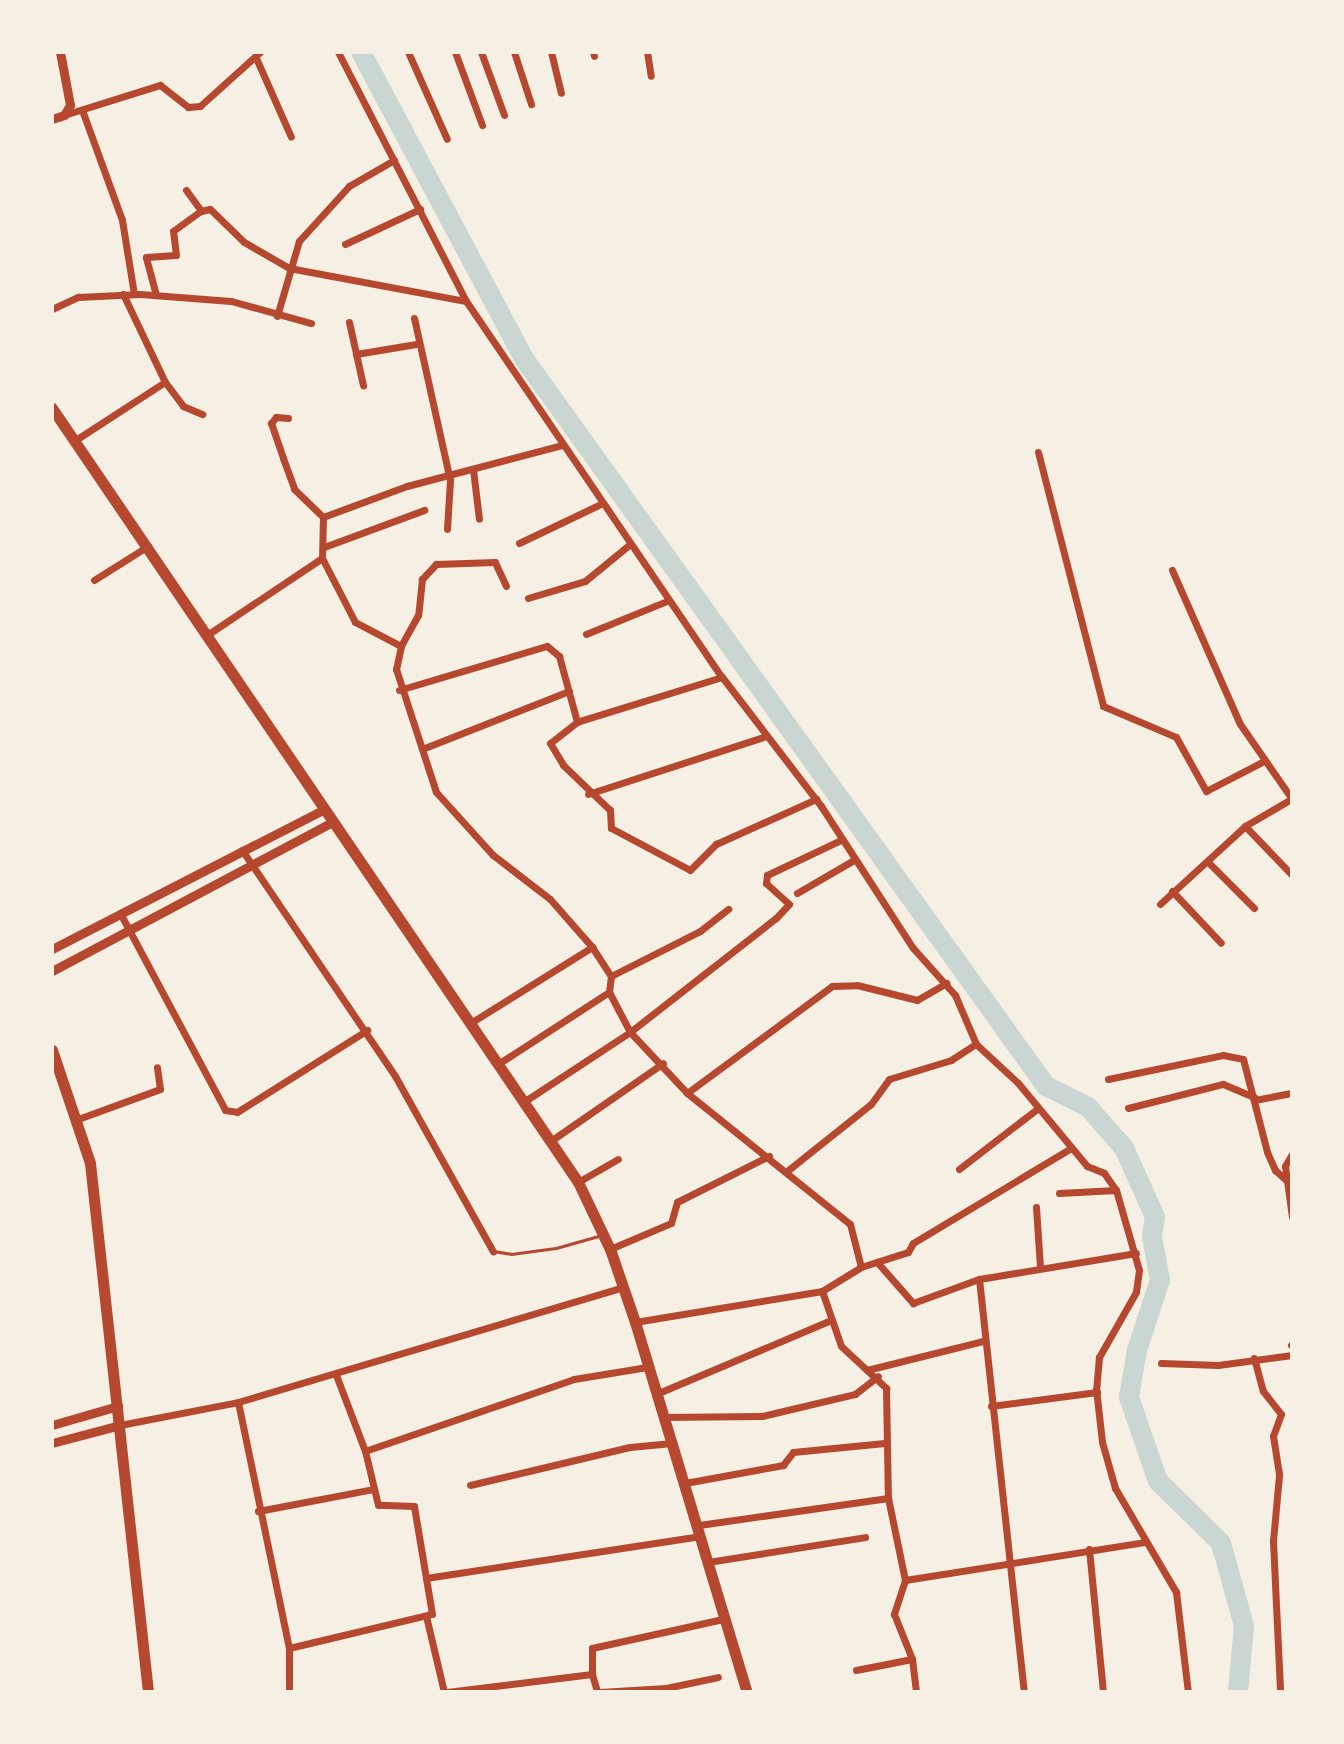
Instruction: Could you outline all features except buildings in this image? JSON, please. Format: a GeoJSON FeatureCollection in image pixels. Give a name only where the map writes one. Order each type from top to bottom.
{"type":"FeatureCollection","features":[{"type":"Feature","properties":{"kind":"highway"},"geometry":{"type":"LineString","coordinates":[[52,408],[578,1182],[610,1249],[635,1322],[747,1692]]}},
{"type":"Feature","properties":{"kind":"highway"},"geometry":{"type":"LineString","coordinates":[[52,1050],[78,1119],[90,1163],[148,1692]]}},
{"type":"Feature","properties":{"kind":"street"},"geometry":{"type":"LineString","coordinates":[[60,52],[70,98],[64,115]]}},
{"type":"Feature","properties":{"kind":"street"},"geometry":{"type":"LineString","coordinates":[[338,52],[466,301],[667,601],[816,799],[913,948],[946,983],[967,1015],[976,1044],[1087,1166],[1104,1173],[1116,1190],[1136,1253],[1136,1292],[1099,1357],[1097,1392],[1115,1488],[1176,1592],[1188,1692]]}},
{"type":"Feature","properties":{"kind":"street"},"geometry":{"type":"LineString","coordinates":[[408,52],[447,139]]}},
{"type":"Feature","properties":{"kind":"street"},"geometry":{"type":"LineString","coordinates":[[455,52],[482,125]]}},
{"type":"Feature","properties":{"kind":"street"},"geometry":{"type":"LineString","coordinates":[[481,52],[504,115]]}},
{"type":"Feature","properties":{"kind":"street"},"geometry":{"type":"LineString","coordinates":[[514,52],[531,104]]}},
{"type":"Feature","properties":{"kind":"street"},"geometry":{"type":"LineString","coordinates":[[551,52],[561,93]]}},
{"type":"Feature","properties":{"kind":"street"},"geometry":{"type":"LineString","coordinates":[[647,52],[651,76]]}},
{"type":"Feature","properties":{"kind":"street"},"geometry":{"type":"LineString","coordinates":[[52,119],[160,85],[188,107],[200,106],[258,55],[291,137]]}},
{"type":"Feature","properties":{"kind":"street"},"geometry":{"type":"LineString","coordinates":[[82,110],[122,220],[134,294]]}},
{"type":"Feature","properties":{"kind":"street"},"geometry":{"type":"LineString","coordinates":[[277,316],[299,241],[349,186],[394,160]]}},
{"type":"Feature","properties":{"kind":"street"},"geometry":{"type":"LineString","coordinates":[[186,190],[201,211]]}},
{"type":"Feature","properties":{"kind":"street"},"geometry":{"type":"LineString","coordinates":[[156,295],[146,257],[176,255],[173,231],[201,211],[210,209],[244,242],[289,268],[466,301]]}},
{"type":"Feature","properties":{"kind":"street"},"geometry":{"type":"LineString","coordinates":[[345,244],[420,209]]}},
{"type":"Feature","properties":{"kind":"street"},"geometry":{"type":"LineString","coordinates":[[123,294],[165,382],[183,406],[202,414]]}},
{"type":"Feature","properties":{"kind":"street"},"geometry":{"type":"LineString","coordinates":[[52,309],[78,297],[156,295],[231,301],[311,323]]}},
{"type":"Feature","properties":{"kind":"street"},"geometry":{"type":"LineString","coordinates":[[414,318],[416,344],[448,473],[447,529]]}},
{"type":"Feature","properties":{"kind":"street"},"geometry":{"type":"LineString","coordinates":[[349,322],[363,385]]}},
{"type":"Feature","properties":{"kind":"street"},"geometry":{"type":"LineString","coordinates":[[356,354],[416,344]]}},
{"type":"Feature","properties":{"kind":"street"},"geometry":{"type":"LineString","coordinates":[[74,441],[165,382]]}},
{"type":"Feature","properties":{"kind":"street"},"geometry":{"type":"LineString","coordinates":[[288,418],[276,417],[271,423],[294,489],[323,517],[322,558],[355,622],[401,646]]}},
{"type":"Feature","properties":{"kind":"street"},"geometry":{"type":"LineString","coordinates":[[323,517],[448,473],[562,445]]}},
{"type":"Feature","properties":{"kind":"street"},"geometry":{"type":"LineString","coordinates":[[1038,452],[1103,706],[1176,737],[1206,791],[1264,761]]}},
{"type":"Feature","properties":{"kind":"street"},"geometry":{"type":"LineString","coordinates":[[473,469],[479,519]]}},
{"type":"Feature","properties":{"kind":"street"},"geometry":{"type":"LineString","coordinates":[[519,543],[603,503]]}},
{"type":"Feature","properties":{"kind":"street"},"geometry":{"type":"LineString","coordinates":[[324,547],[424,510]]}},
{"type":"Feature","properties":{"kind":"street"},"geometry":{"type":"LineString","coordinates":[[528,598],[585,581],[630,544]]}},
{"type":"Feature","properties":{"kind":"street"},"geometry":{"type":"LineString","coordinates":[[94,580],[148,546]]}},
{"type":"Feature","properties":{"kind":"street"},"geometry":{"type":"LineString","coordinates":[[207,635],[322,558]]}},
{"type":"Feature","properties":{"kind":"street"},"geometry":{"type":"LineString","coordinates":[[506,586],[497,563],[435,564],[422,579],[418,615],[401,646],[399,690],[439,797],[493,855],[550,899],[592,947],[611,976],[609,992],[630,1032],[663,1063],[687,1093],[850,1224],[861,1267]]}},
{"type":"Feature","properties":{"kind":"street"},"geometry":{"type":"LineString","coordinates":[[1160,904],[1245,826],[1291,800],[1264,761],[1214,672],[1172,570]]}},
{"type":"Feature","properties":{"kind":"street"},"geometry":{"type":"LineString","coordinates":[[586,634],[667,601]]}},
{"type":"Feature","properties":{"kind":"street"},"geometry":{"type":"LineString","coordinates":[[399,690],[547,646],[557,651],[577,722]]}},
{"type":"Feature","properties":{"kind":"street"},"geometry":{"type":"LineString","coordinates":[[722,677],[577,722],[550,743],[588,794],[610,810],[611,828],[690,870],[716,844],[816,799]]}},
{"type":"Feature","properties":{"kind":"street"},"geometry":{"type":"LineString","coordinates":[[422,749],[569,691]]}},
{"type":"Feature","properties":{"kind":"street"},"geometry":{"type":"LineString","coordinates":[[588,794],[766,736]]}},
{"type":"Feature","properties":{"kind":"street"},"geometry":{"type":"LineString","coordinates":[[52,949],[324,809]]}},
{"type":"Feature","properties":{"kind":"street"},"geometry":{"type":"LineString","coordinates":[[52,971],[332,822]]}},
{"type":"Feature","properties":{"kind":"street"},"geometry":{"type":"LineString","coordinates":[[1245,826],[1292,875]]}},
{"type":"Feature","properties":{"kind":"street"},"geometry":{"type":"LineString","coordinates":[[525,1101],[630,1032],[731,957],[789,904],[765,877],[841,840]]}},
{"type":"Feature","properties":{"kind":"street"},"geometry":{"type":"LineString","coordinates":[[242,850],[367,1030],[493,1251]]}},
{"type":"Feature","properties":{"kind":"street"},"geometry":{"type":"LineString","coordinates":[[797,893],[854,860]]}},
{"type":"Feature","properties":{"kind":"street"},"geometry":{"type":"LineString","coordinates":[[1208,862],[1254,908]]}},
{"type":"Feature","properties":{"kind":"street"},"geometry":{"type":"LineString","coordinates":[[1172,891],[1221,943]]}},
{"type":"Feature","properties":{"kind":"street"},"geometry":{"type":"LineString","coordinates":[[611,976],[700,931],[728,909]]}},
{"type":"Feature","properties":{"kind":"street"},"geometry":{"type":"LineString","coordinates":[[120,913],[230,1112],[367,1030]]}},
{"type":"Feature","properties":{"kind":"street"},"geometry":{"type":"LineString","coordinates":[[472,1022],[592,947]]}},
{"type":"Feature","properties":{"kind":"street"},"geometry":{"type":"LineString","coordinates":[[687,1093],[832,986],[857,985],[917,1000],[946,983]]}},
{"type":"Feature","properties":{"kind":"street"},"geometry":{"type":"LineString","coordinates":[[498,1064],[609,992]]}},
{"type":"Feature","properties":{"kind":"street"},"geometry":{"type":"LineString","coordinates":[[787,1171],[871,1104],[889,1079],[951,1060],[976,1044]]}},
{"type":"Feature","properties":{"kind":"street"},"geometry":{"type":"LineString","coordinates":[[1108,1079],[1237,1055],[1248,1067],[1272,1165],[1286,1180]]}},
{"type":"Feature","properties":{"kind":"street"},"geometry":{"type":"LineString","coordinates":[[552,1140],[663,1063]]}},
{"type":"Feature","properties":{"kind":"street"},"geometry":{"type":"LineString","coordinates":[[78,1119],[160,1089],[157,1067]]}},
{"type":"Feature","properties":{"kind":"street"},"geometry":{"type":"LineString","coordinates":[[1128,1108],[1223,1084],[1254,1098],[1292,1093]]}},
{"type":"Feature","properties":{"kind":"street"},"geometry":{"type":"LineString","coordinates":[[959,1169],[1037,1109]]}},
{"type":"Feature","properties":{"kind":"street"},"geometry":{"type":"LineString","coordinates":[[635,1322],[822,1291],[861,1267],[908,1252],[913,1243],[1071,1148]]}},
{"type":"Feature","properties":{"kind":"street"},"geometry":{"type":"LineString","coordinates":[[1292,1154],[1286,1180],[1292,1217]]}},
{"type":"Feature","properties":{"kind":"street"},"geometry":{"type":"LineString","coordinates":[[610,1249],[671,1223],[677,1202],[769,1156]]}},
{"type":"Feature","properties":{"kind":"street"},"geometry":{"type":"LineString","coordinates":[[578,1182],[618,1159]]}},
{"type":"Feature","properties":{"kind":"street"},"geometry":{"type":"LineString","coordinates":[[1059,1193],[1116,1190]]}},
{"type":"Feature","properties":{"kind":"street"},"geometry":{"type":"LineString","coordinates":[[1036,1207],[1040,1267]]}},
{"type":"Feature","properties":{"kind":"street"},"geometry":{"type":"LineString","coordinates":[[877,1262],[913,1303],[979,1279],[1136,1253]]}},
{"type":"Feature","properties":{"kind":"street"},"geometry":{"type":"LineString","coordinates":[[979,1279],[983,1341],[1024,1692]]}},
{"type":"Feature","properties":{"kind":"street"},"geometry":{"type":"LineString","coordinates":[[52,1443],[120,1425],[238,1402],[623,1287]]}},
{"type":"Feature","properties":{"kind":"street"},"geometry":{"type":"LineString","coordinates":[[822,1291],[841,1346],[878,1376],[888,1405],[885,1443],[888,1498],[905,1580],[894,1614],[912,1659],[916,1692]]}},
{"type":"Feature","properties":{"kind":"street"},"geometry":{"type":"LineString","coordinates":[[656,1394],[831,1320]]}},
{"type":"Feature","properties":{"kind":"street"},"geometry":{"type":"LineString","coordinates":[[867,1370],[983,1341]]}},
{"type":"Feature","properties":{"kind":"street"},"geometry":{"type":"LineString","coordinates":[[1161,1363],[1218,1365],[1292,1355]]}},
{"type":"Feature","properties":{"kind":"street"},"geometry":{"type":"LineString","coordinates":[[1254,1358],[1263,1391],[1281,1414],[1273,1436],[1279,1475],[1273,1541],[1280,1692]]}},
{"type":"Feature","properties":{"kind":"street"},"geometry":{"type":"LineString","coordinates":[[365,1451],[574,1379],[647,1367]]}},
{"type":"Feature","properties":{"kind":"street"},"geometry":{"type":"LineString","coordinates":[[336,1375],[365,1451],[378,1505],[414,1506],[429,1615],[446,1692],[592,1674]]}},
{"type":"Feature","properties":{"kind":"street"},"geometry":{"type":"LineString","coordinates":[[664,1417],[762,1416],[855,1394],[878,1376]]}},
{"type":"Feature","properties":{"kind":"street"},"geometry":{"type":"LineString","coordinates":[[991,1406],[1097,1392]]}},
{"type":"Feature","properties":{"kind":"street"},"geometry":{"type":"LineString","coordinates":[[238,1402],[258,1511],[289,1648],[289,1692]]}},
{"type":"Feature","properties":{"kind":"street"},"geometry":{"type":"LineString","coordinates":[[52,1425],[118,1406]]}},
{"type":"Feature","properties":{"kind":"street"},"geometry":{"type":"LineString","coordinates":[[470,1485],[630,1447],[672,1443]]}},
{"type":"Feature","properties":{"kind":"street"},"geometry":{"type":"LineString","coordinates":[[685,1483],[783,1465],[793,1452],[885,1443]]}},
{"type":"Feature","properties":{"kind":"street"},"geometry":{"type":"LineString","coordinates":[[258,1511],[373,1489]]}},
{"type":"Feature","properties":{"kind":"street"},"geometry":{"type":"LineString","coordinates":[[426,1578],[888,1498]]}},
{"type":"Feature","properties":{"kind":"street"},"geometry":{"type":"LineString","coordinates":[[708,1562],[865,1537]]}},
{"type":"Feature","properties":{"kind":"street"},"geometry":{"type":"LineString","coordinates":[[905,1580],[1144,1542]]}},
{"type":"Feature","properties":{"kind":"street"},"geometry":{"type":"LineString","coordinates":[[1089,1549],[1103,1692]]}},
{"type":"Feature","properties":{"kind":"street"},"geometry":{"type":"LineString","coordinates":[[289,1648],[429,1615]]}},
{"type":"Feature","properties":{"kind":"street"},"geometry":{"type":"LineString","coordinates":[[718,1677],[666,1688],[598,1692],[592,1674],[592,1648],[723,1619]]}},
{"type":"Feature","properties":{"kind":"street"},"geometry":{"type":"LineString","coordinates":[[856,1670],[912,1659]]}},
{"type":"Feature","properties":{"kind":"lane"},"geometry":{"type":"LineString","coordinates":[[493,1251],[511,1254],[556,1248],[602,1235]]}},
{"type":"Feature","properties":{"kind":"waterway"},"geometry":{"type":"LineString","coordinates":[[361,52],[525,360],[1046,1086],[1088,1107],[1124,1148],[1155,1217],[1152,1237],[1160,1280],[1137,1350],[1129,1397],[1158,1481],[1221,1543],[1244,1626],[1238,1692]]}}]}
